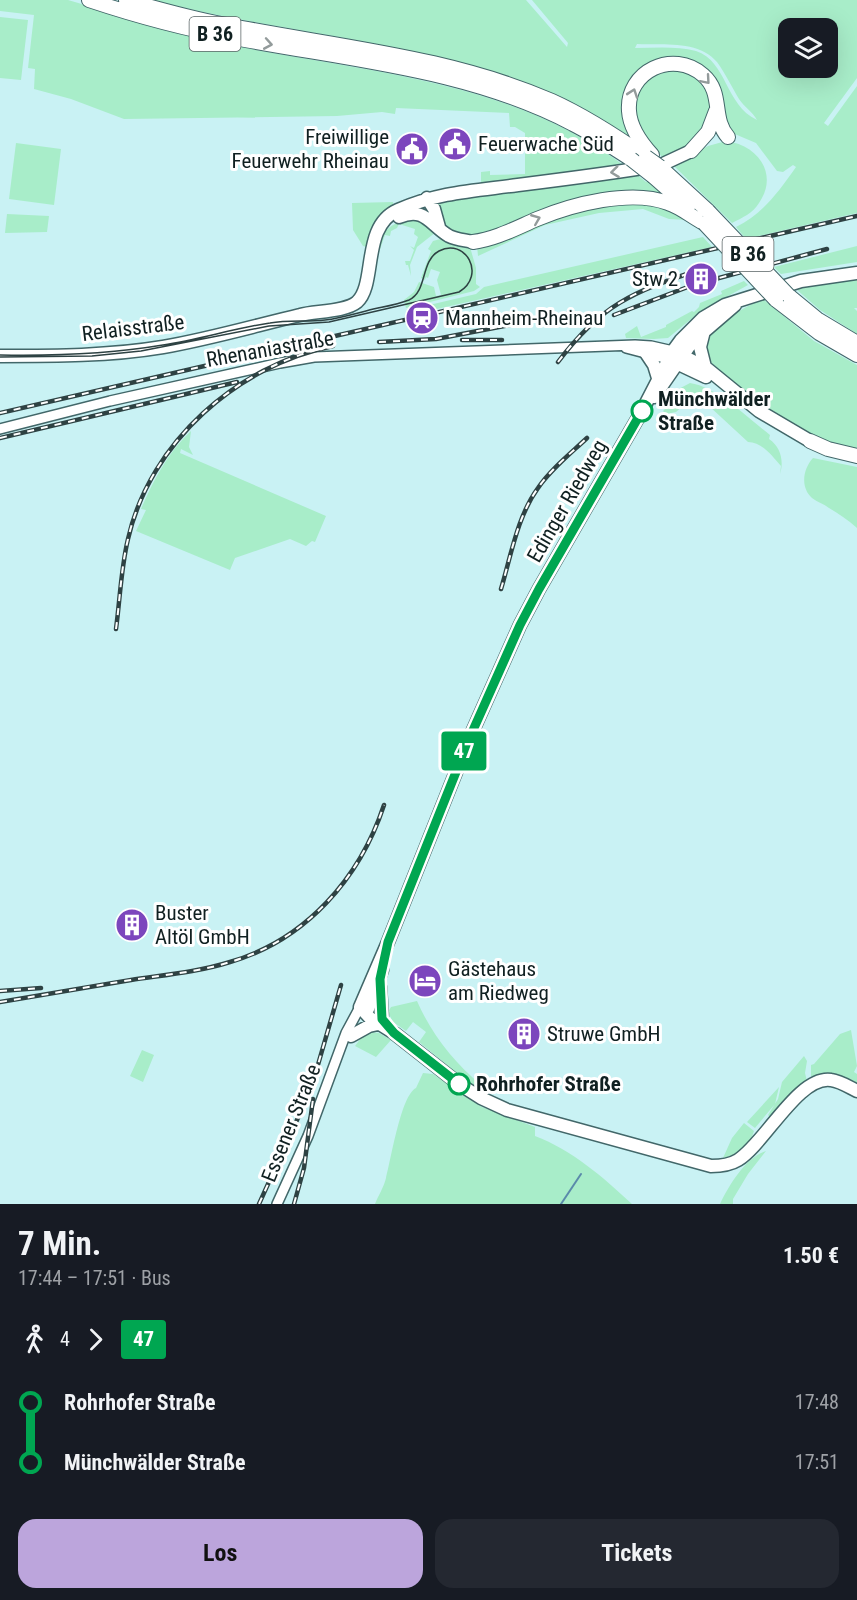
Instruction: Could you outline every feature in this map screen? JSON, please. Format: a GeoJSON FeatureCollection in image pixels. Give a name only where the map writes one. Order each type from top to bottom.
{"type":"FeatureCollection","features":[{"type":"Feature","properties":{"kind":"highway","name":"B 36"},"geometry":{"type":"LineString","coordinates":[[89,0],[200,31],[443,66],[519,88],[552,101],[594,122],[656,166],[699,215],[819,333],[857,355]]}},
{"type":"Feature","properties":{"kind":"highway","name":"B 36"},"geometry":{"type":"LineString","coordinates":[[126,0],[348,52],[519,100],[572,123],[631,159],[656,166]]}},
{"type":"Feature","properties":{"kind":"highway"},"geometry":{"type":"LineString","coordinates":[[656,166],[635,132],[629,110],[633,88],[643,74],[664,64],[675,63],[688,66],[706,78],[714,90],[720,126],[728,137]]}},
{"type":"Feature","properties":{"kind":"highway"},"geometry":{"type":"LineString","coordinates":[[691,151],[708,132],[717,107]]}},
{"type":"Feature","properties":{"kind":"highway"},"geometry":{"type":"LineString","coordinates":[[473,242],[492,239],[566,209],[615,199],[661,200],[699,215]]}},
{"type":"Feature","properties":{"kind":"highway","name":"B 36"},"geometry":{"type":"LineString","coordinates":[[783,298],[857,343]]}},
{"type":"Feature","properties":{"kind":"highway"},"geometry":{"type":"LineString","coordinates":[[810,441],[828,449],[857,456]]}},
{"type":"Feature","properties":{"kind":"main road","name":"Relaisstraße"},"geometry":{"type":"LineString","coordinates":[[0,356],[92,355],[144,350],[269,324],[302,323],[320,313],[349,306],[359,300],[364,288],[374,237],[383,223],[396,210],[440,195],[662,165],[691,151]]}},
{"type":"Feature","properties":{"kind":"main road"},"geometry":{"type":"LineString","coordinates":[[428,198],[427,210],[434,223]]}},
{"type":"Feature","properties":{"kind":"main road","name":"Relaisstraße"},"geometry":{"type":"LineString","coordinates":[[373,247],[404,208]]}},
{"type":"Feature","properties":{"kind":"main road"},"geometry":{"type":"LineString","coordinates":[[396,219],[409,213],[416,213],[453,238],[473,242]]}},
{"type":"Feature","properties":{"kind":"main road"},"geometry":{"type":"LineString","coordinates":[[673,355],[681,340],[703,318],[716,309],[790,284],[838,274],[857,273]]}},
{"type":"Feature","properties":{"kind":"main road"},"geometry":{"type":"LineString","coordinates":[[673,355],[738,302]]}},
{"type":"Feature","properties":{"kind":"main road"},"geometry":{"type":"LineString","coordinates":[[704,330],[700,347],[705,367]]}},
{"type":"Feature","properties":{"kind":"main road"},"geometry":{"type":"LineString","coordinates":[[646,354],[654,365],[657,378]]}},
{"type":"Feature","properties":{"kind":"main road"},"geometry":{"type":"LineString","coordinates":[[673,355],[705,367],[759,411],[810,441]]}},
{"type":"Feature","properties":{"kind":"main road"},"geometry":{"type":"LineString","coordinates":[[673,355],[731,390]]}},
{"type":"Feature","properties":{"kind":"main road","name":"Edinger Riedweg"},"geometry":{"type":"LineString","coordinates":[[364,1010],[388,942],[470,737],[520,625],[642,411],[657,378],[673,355]]}},
{"type":"Feature","properties":{"kind":"main road","name":"Edinger Riedweg"},"geometry":{"type":"LineString","coordinates":[[642,411],[661,389],[673,355]]}},
{"type":"Feature","properties":{"kind":"main road","name":"Edinger Riedweg"},"geometry":{"type":"LineString","coordinates":[[364,1010],[380,979],[388,942]]}},
{"type":"Feature","properties":{"kind":"main road"},"geometry":{"type":"LineString","coordinates":[[380,979],[380,1021]]}},
{"type":"Feature","properties":{"kind":"main road"},"geometry":{"type":"LineString","coordinates":[[364,1010],[459,1084],[481,1098],[526,1117],[719,1166],[740,1158],[763,1137],[802,1091],[811,1085],[831,1080],[857,1091]]}},
{"type":"Feature","properties":{"kind":"main road"},"geometry":{"type":"LineString","coordinates":[[351,1036],[380,1021]]}},
{"type":"Feature","properties":{"kind":"street","name":"Rhenaniastraße"},"geometry":{"type":"LineString","coordinates":[[0,429],[110,401],[314,357],[634,345],[673,355]]}},
{"type":"Feature","properties":{"kind":"street","name":"Rhenaniastraße"},"geometry":{"type":"LineString","coordinates":[[624,347],[646,354],[673,355]]}},
{"type":"Feature","properties":{"kind":"street","name":"Essener Straße"},"geometry":{"type":"LineString","coordinates":[[338,1056],[364,1010]]}},
{"type":"Feature","properties":{"kind":"street","name":"Essener Straße"},"geometry":{"type":"LineString","coordinates":[[277,1204],[308,1137],[346,1033],[364,1010]]}},
{"type":"Feature","properties":{"kind":"green space"},"geometry":{"type":"Polygon","coordinates":[[[0,0],[68,0],[116,16],[209,40],[432,82],[483,96],[533,114],[581,137],[626,167],[481,184],[481,172],[490,171],[490,175],[525,174],[525,133],[515,127],[510,127],[509,113],[396,108],[395,114],[382,112],[337,116],[124,119],[71,99],[34,89],[35,69],[28,68],[34,15],[0,11],[0,0]]]}},
{"type":"Feature","properties":{"kind":"green space"},"geometry":{"type":"Polygon","coordinates":[[[152,0],[526,0],[567,47],[568,43],[532,0],[857,0],[857,78],[824,123],[828,126],[857,86],[857,213],[746,239],[736,227],[762,209],[796,167],[793,165],[783,172],[777,171],[756,143],[730,132],[722,109],[689,61],[635,76],[631,138],[573,103],[503,76],[454,61],[404,50],[253,22],[152,0]],[[637,44],[635,48],[681,48],[706,56],[720,73],[738,104],[757,120],[741,102],[720,66],[709,55],[690,47],[669,44],[637,44]]]}},
{"type":"Feature","properties":{"kind":"green space"},"geometry":{"type":"Polygon","coordinates":[[[0,17],[28,20],[21,80],[0,78],[0,17]]]}},
{"type":"Feature","properties":{"kind":"green space"},"geometry":{"type":"Polygon","coordinates":[[[675,68],[693,75],[702,83],[706,88],[712,113],[696,142],[665,160],[640,133],[633,108],[637,89],[652,73],[675,68]]]}},
{"type":"Feature","properties":{"kind":"green space"},"geometry":{"type":"Polygon","coordinates":[[[726,141],[747,148],[756,155],[766,172],[767,182],[765,192],[757,207],[732,223],[673,165],[708,146],[726,141]]]}},
{"type":"Feature","properties":{"kind":"green space"},"geometry":{"type":"Polygon","coordinates":[[[16,143],[61,149],[54,205],[9,199],[16,143]]]}},
{"type":"Feature","properties":{"kind":"green space"},"geometry":{"type":"Polygon","coordinates":[[[635,173],[646,182],[648,181],[664,196],[640,192],[490,237],[454,234],[441,223],[434,201],[635,173]]]}},
{"type":"Feature","properties":{"kind":"green space"},"geometry":{"type":"Polygon","coordinates":[[[634,201],[669,206],[687,220],[669,219],[643,209],[599,213],[545,225],[478,256],[477,246],[535,224],[593,207],[634,201]]]}},
{"type":"Feature","properties":{"kind":"green space"},"geometry":{"type":"Polygon","coordinates":[[[393,202],[394,208],[367,247],[363,246],[353,230],[352,203],[393,202]]]}},
{"type":"Feature","properties":{"kind":"green space"},"geometry":{"type":"Polygon","coordinates":[[[7,214],[49,216],[47,232],[5,233],[7,214]]]}},
{"type":"Feature","properties":{"kind":"green space"},"geometry":{"type":"Polygon","coordinates":[[[417,216],[436,232],[417,247],[410,265],[411,276],[405,261],[410,261],[414,250],[410,246],[414,248],[418,237],[414,234],[415,229],[399,224],[391,231],[390,236],[385,235],[377,258],[376,256],[380,239],[389,228],[417,216]]]}},
{"type":"Feature","properties":{"kind":"green space"},"geometry":{"type":"Polygon","coordinates":[[[703,237],[712,247],[419,313],[420,309],[425,306],[476,294],[484,287],[703,237]]]}},
{"type":"Feature","properties":{"kind":"green space"},"geometry":{"type":"Polygon","coordinates":[[[444,238],[470,247],[476,268],[476,284],[480,287],[474,291],[406,308],[404,300],[414,292],[419,282],[434,287],[436,296],[441,295],[437,280],[440,272],[431,269],[428,278],[426,277],[425,280],[421,278],[431,251],[428,249],[433,241],[444,238]]]}},
{"type":"Feature","properties":{"kind":"green space"},"geometry":{"type":"Polygon","coordinates":[[[857,246],[857,262],[781,274],[774,267],[857,246]]]}},
{"type":"Feature","properties":{"kind":"green space"},"geometry":{"type":"Polygon","coordinates":[[[857,279],[857,308],[854,308],[857,311],[857,334],[820,310],[796,289],[857,279]]]}},
{"type":"Feature","properties":{"kind":"green space"},"geometry":{"type":"Polygon","coordinates":[[[744,281],[748,285],[701,311],[668,338],[626,338],[625,334],[637,326],[641,337],[666,327],[692,311],[694,312],[700,303],[744,281]]]}},
{"type":"Feature","properties":{"kind":"green space"},"geometry":{"type":"Polygon","coordinates":[[[763,299],[814,341],[857,365],[857,451],[825,442],[791,425],[741,389],[705,357],[705,337],[732,315],[763,299]]]}},
{"type":"Feature","properties":{"kind":"green space"},"geometry":{"type":"Polygon","coordinates":[[[690,383],[711,390],[770,435],[769,439],[776,446],[780,455],[782,464],[780,474],[781,466],[766,450],[758,444],[748,442],[709,406],[705,409],[693,397],[676,412],[666,414],[663,411],[667,407],[665,402],[673,392],[690,383]]]}},
{"type":"Feature","properties":{"kind":"green space"},"geometry":{"type":"Polygon","coordinates":[[[191,431],[189,447],[193,455],[181,449],[180,453],[326,516],[315,542],[312,541],[306,546],[290,539],[235,558],[230,570],[136,531],[146,510],[141,509],[156,478],[175,448],[191,431]]]}},
{"type":"Feature","properties":{"kind":"green space"},"geometry":{"type":"Polygon","coordinates":[[[813,458],[857,467],[857,528],[808,494],[804,478],[813,458]]]}},
{"type":"Feature","properties":{"kind":"green space"},"geometry":{"type":"Polygon","coordinates":[[[417,1001],[444,1047],[481,1085],[480,1087],[468,1082],[419,1042],[426,1032],[413,1022],[406,1031],[393,1022],[388,1012],[391,1007],[417,1001]]]}},
{"type":"Feature","properties":{"kind":"green space"},"geometry":{"type":"Polygon","coordinates":[[[851,1030],[857,1066],[854,1072],[857,1074],[857,1087],[811,1076],[811,1065],[840,1034],[851,1030]]]}},
{"type":"Feature","properties":{"kind":"green space"},"geometry":{"type":"Polygon","coordinates":[[[371,1032],[379,1033],[391,1040],[376,1057],[355,1046],[361,1038],[371,1032]]]}},
{"type":"Feature","properties":{"kind":"green space"},"geometry":{"type":"Polygon","coordinates":[[[142,1050],[154,1055],[143,1082],[130,1076],[142,1050]]]}},
{"type":"Feature","properties":{"kind":"green space"},"geometry":{"type":"Polygon","coordinates":[[[804,1056],[807,1061],[805,1073],[807,1081],[770,1117],[768,1115],[778,1099],[782,1082],[804,1056]]]}},
{"type":"Feature","properties":{"kind":"green space"},"geometry":{"type":"Polygon","coordinates":[[[423,1073],[433,1074],[482,1107],[535,1127],[535,1136],[574,1157],[598,1174],[632,1204],[375,1204],[385,1181],[401,1115],[423,1073]]]}},
{"type":"Feature","properties":{"kind":"green space"},"geometry":{"type":"Polygon","coordinates":[[[779,1087],[775,1104],[755,1128],[747,1122],[779,1087]]]}},
{"type":"Feature","properties":{"kind":"green space"},"geometry":{"type":"Polygon","coordinates":[[[744,1123],[754,1131],[749,1141],[738,1152],[723,1158],[732,1138],[744,1123]]]}},
{"type":"Feature","properties":{"kind":"green space"},"geometry":{"type":"Polygon","coordinates":[[[766,1151],[748,1174],[733,1199],[733,1204],[720,1204],[733,1180],[745,1165],[766,1151]]]}},
{"type":"Feature","properties":{"kind":"waterway"},"geometry":{"type":"LineString","coordinates":[[561,1204],[581,1174]]}},
{"type":"Feature","properties":{"kind":"tram line"},"geometry":{"type":"LineString","coordinates":[[0,355],[62,355],[122,350],[176,343],[270,323],[331,319],[409,300],[419,290],[429,262],[439,251],[448,248],[457,249],[464,253],[472,268],[467,285],[459,292],[329,322],[269,326],[141,351],[92,356],[0,357]]}},
{"type":"Feature","properties":{"kind":"railway"},"geometry":{"type":"LineString","coordinates":[[0,413],[857,216]]}},
{"type":"Feature","properties":{"kind":"railway"},"geometry":{"type":"LineString","coordinates":[[614,315],[693,285],[827,249]]}},
{"type":"Feature","properties":{"kind":"railway"},"geometry":{"type":"LineString","coordinates":[[558,362],[589,327],[620,303],[655,286],[699,270]]}},
{"type":"Feature","properties":{"kind":"railway"},"geometry":{"type":"LineString","coordinates":[[379,342],[436,339],[567,314]]}},
{"type":"Feature","properties":{"kind":"railway"},"geometry":{"type":"LineString","coordinates":[[462,340],[502,340]]}},
{"type":"Feature","properties":{"kind":"railway"},"geometry":{"type":"LineString","coordinates":[[116,629],[128,539],[139,504],[156,471],[177,440],[203,413],[232,390],[264,371],[298,356],[333,346]]}},
{"type":"Feature","properties":{"kind":"railway"},"geometry":{"type":"LineString","coordinates":[[0,438],[237,382]]}},
{"type":"Feature","properties":{"kind":"railway"},"geometry":{"type":"LineString","coordinates":[[501,589],[515,537],[531,499],[549,474],[587,438]]}},
{"type":"Feature","properties":{"kind":"railway"},"geometry":{"type":"LineString","coordinates":[[0,1002],[193,971],[230,962],[257,952],[306,922],[326,903],[345,881],[360,857],[374,832],[384,805]]}},
{"type":"Feature","properties":{"kind":"railway"},"geometry":{"type":"LineString","coordinates":[[259,1204],[311,1089],[341,985]]}},
{"type":"Feature","properties":{"kind":"railway"},"geometry":{"type":"LineString","coordinates":[[0,991],[41,988]]}},
{"type":"Feature","properties":{"kind":"railway"},"geometry":{"type":"LineString","coordinates":[[294,1204],[304,1168],[313,1099]]}},
{"type":"Feature","properties":{"kind":"bus line","name":"47"},"geometry":{"type":"LineString","coordinates":[[459,1084],[394,1033],[382,1019],[380,979],[388,942],[470,737],[520,625],[642,411]]}},
{"type":"Feature","properties":{"kind":"place","name":"Feuerwache Süd"},"geometry":{"type":"Point","coordinates":[455,144]}},
{"type":"Feature","properties":{"kind":"place","name":"Freiwillige Feuerwehr Rheinau"},"geometry":{"type":"Point","coordinates":[412,149]}},
{"type":"Feature","properties":{"kind":"place","name":"Stw 2"},"geometry":{"type":"Point","coordinates":[701,279]}},
{"type":"Feature","properties":{"kind":"place","name":"Mannheim-Rheinau"},"geometry":{"type":"Point","coordinates":[422,318]}},
{"type":"Feature","properties":{"kind":"place","name":"Münchwälder Straße"},"geometry":{"type":"Point","coordinates":[642,411]}},
{"type":"Feature","properties":{"kind":"place","name":"Buster Altöl GmbH"},"geometry":{"type":"Point","coordinates":[132,925]}},
{"type":"Feature","properties":{"kind":"place","name":"Gästehaus am Riedweg"},"geometry":{"type":"Point","coordinates":[425,981]}},
{"type":"Feature","properties":{"kind":"place","name":"Struwe GmbH"},"geometry":{"type":"Point","coordinates":[524,1034]}},
{"type":"Feature","properties":{"kind":"place","name":"Rohrhofer Straße"},"geometry":{"type":"Point","coordinates":[459,1084]}}]}
